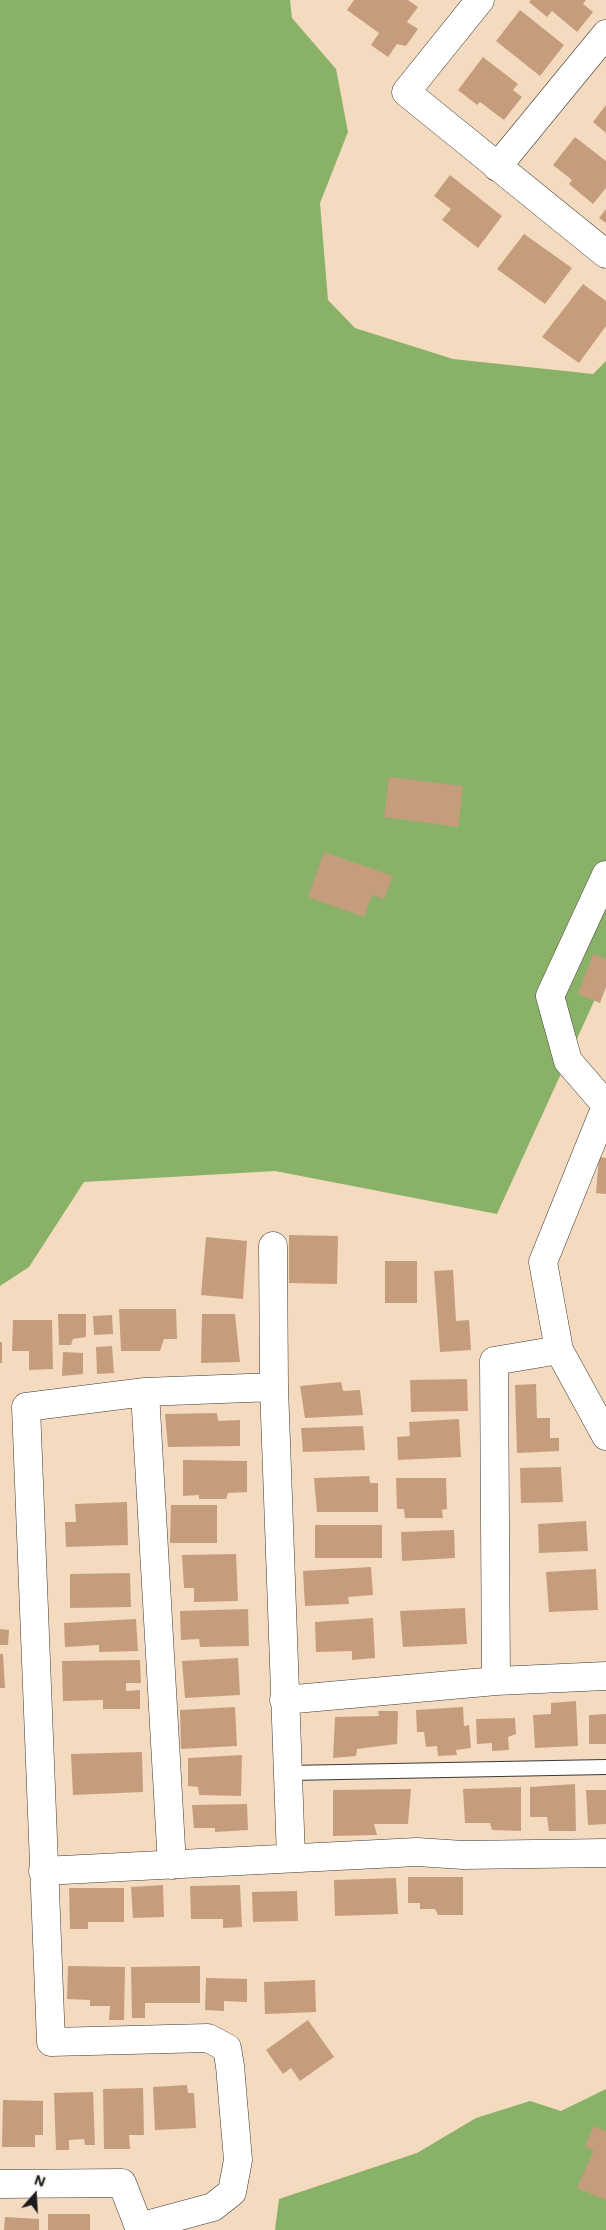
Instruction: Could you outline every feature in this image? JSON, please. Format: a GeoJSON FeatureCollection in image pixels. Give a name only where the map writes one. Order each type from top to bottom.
{"type":"FeatureCollection","features":[{"type":"Feature","properties":{"kind":"street"},"geometry":{"type":"LineString","coordinates":[[480,0],[406,92],[606,254]]}},
{"type":"Feature","properties":{"kind":"street"},"geometry":{"type":"LineString","coordinates":[[497,167],[606,34]]}},
{"type":"Feature","properties":{"kind":"street"},"geometry":{"type":"LineString","coordinates":[[606,875],[550,996],[568,1061],[606,1106],[543,1262],[559,1350],[606,1436]]}},
{"type":"Feature","properties":{"kind":"street"},"geometry":{"type":"LineString","coordinates":[[273,1246],[274,1387],[291,1858]]}},
{"type":"Feature","properties":{"kind":"street"},"geometry":{"type":"LineString","coordinates":[[496,1681],[494,1361],[559,1350]]}},
{"type":"Feature","properties":{"kind":"street"},"geometry":{"type":"LineString","coordinates":[[0,2184],[122,2183],[139,2227],[213,2207],[232,2192],[238,2160],[227,2048],[208,2038],[51,2042],[26,1407],[145,1392],[274,1387]]}},
{"type":"Feature","properties":{"kind":"street"},"geometry":{"type":"LineString","coordinates":[[145,1392],[172,1865]]}},
{"type":"Feature","properties":{"kind":"street"},"geometry":{"type":"LineString","coordinates":[[284,1700],[496,1681],[606,1676]]}},
{"type":"Feature","properties":{"kind":"street"},"geometry":{"type":"LineString","coordinates":[[43,1871],[417,1852],[463,1854],[606,1853]]}},
{"type":"Feature","properties":{"kind":"lane"},"geometry":{"type":"LineString","coordinates":[[288,1773],[606,1767]]}},
{"type":"Feature","properties":{"kind":"green space"},"geometry":{"type":"Polygon","coordinates":[[[0,0],[290,0],[292,18],[336,69],[348,132],[320,203],[328,300],[355,328],[453,359],[593,374],[606,361],[606,975],[497,1214],[275,1171],[84,1182],[29,1267],[0,1286],[0,0]]]}},
{"type":"Feature","properties":{"kind":"green space"},"geometry":{"type":"Polygon","coordinates":[[[606,2089],[606,2230],[275,2230],[279,2199],[417,2153],[476,2118],[530,2101],[561,2111],[606,2089]]]}},
{"type":"Feature","properties":{"kind":"building"},"geometry":{"type":"Polygon","coordinates":[[[354,0],[408,0],[418,7],[407,22],[418,29],[406,46],[397,44],[388,57],[371,45],[379,33],[347,10],[354,0]]]}},
{"type":"Feature","properties":{"kind":"building"},"geometry":{"type":"Polygon","coordinates":[[[531,0],[586,0],[583,4],[593,12],[577,32],[552,11],[547,17],[529,2],[531,0]]]}},
{"type":"Feature","properties":{"kind":"building"},"geometry":{"type":"Polygon","coordinates":[[[520,10],[564,45],[540,76],[496,41],[520,10]]]}},
{"type":"Feature","properties":{"kind":"building"},"geometry":{"type":"Polygon","coordinates":[[[483,57],[518,84],[513,90],[522,97],[504,120],[480,102],[477,105],[458,90],[483,57]]]}},
{"type":"Feature","properties":{"kind":"building"},"geometry":{"type":"Polygon","coordinates":[[[606,105],[606,133],[593,122],[606,105]]]}},
{"type":"Feature","properties":{"kind":"building"},"geometry":{"type":"Polygon","coordinates":[[[575,137],[606,161],[606,188],[593,204],[569,184],[572,180],[553,165],[575,137]]]}},
{"type":"Feature","properties":{"kind":"building"},"geometry":{"type":"Polygon","coordinates":[[[450,175],[502,216],[478,248],[442,220],[451,209],[434,196],[450,175]]]}},
{"type":"Feature","properties":{"kind":"building"},"geometry":{"type":"Polygon","coordinates":[[[606,209],[606,223],[599,218],[606,209]]]}},
{"type":"Feature","properties":{"kind":"building"},"geometry":{"type":"Polygon","coordinates":[[[524,234],[572,268],[545,304],[497,269],[524,234]]]}},
{"type":"Feature","properties":{"kind":"building"},"geometry":{"type":"Polygon","coordinates":[[[583,284],[606,301],[606,326],[579,363],[542,337],[583,284]]]}},
{"type":"Feature","properties":{"kind":"building"},"geometry":{"type":"Polygon","coordinates":[[[389,777],[463,786],[458,827],[384,817],[389,777]]]}},
{"type":"Feature","properties":{"kind":"building"},"geometry":{"type":"Polygon","coordinates":[[[324,852],[393,876],[384,899],[372,895],[364,917],[308,897],[324,852]]]}},
{"type":"Feature","properties":{"kind":"building"},"geometry":{"type":"Polygon","coordinates":[[[593,954],[606,959],[606,987],[600,1003],[578,994],[593,954]]]}},
{"type":"Feature","properties":{"kind":"building"},"geometry":{"type":"Polygon","coordinates":[[[599,1157],[606,1158],[606,1194],[596,1193],[599,1157]]]}},
{"type":"Feature","properties":{"kind":"building"},"geometry":{"type":"Polygon","coordinates":[[[289,1235],[338,1236],[337,1284],[289,1283],[289,1235]]]}},
{"type":"Feature","properties":{"kind":"building"},"geometry":{"type":"Polygon","coordinates":[[[206,1237],[247,1241],[243,1299],[201,1295],[206,1237]]]}},
{"type":"Feature","properties":{"kind":"building"},"geometry":{"type":"Polygon","coordinates":[[[385,1261],[417,1261],[417,1303],[385,1303],[385,1261]]]}},
{"type":"Feature","properties":{"kind":"building"},"geometry":{"type":"Polygon","coordinates":[[[453,1270],[456,1321],[469,1320],[471,1350],[440,1352],[434,1271],[453,1270]]]}},
{"type":"Feature","properties":{"kind":"building"},"geometry":{"type":"Polygon","coordinates":[[[119,1309],[176,1309],[177,1339],[164,1339],[160,1351],[121,1351],[119,1309]]]}},
{"type":"Feature","properties":{"kind":"building"},"geometry":{"type":"Polygon","coordinates":[[[58,1314],[86,1314],[86,1337],[73,1339],[71,1345],[59,1345],[58,1314]]]}},
{"type":"Feature","properties":{"kind":"building"},"geometry":{"type":"Polygon","coordinates":[[[202,1314],[235,1314],[240,1362],[201,1363],[202,1314]]]}},
{"type":"Feature","properties":{"kind":"building"},"geometry":{"type":"Polygon","coordinates":[[[112,1315],[113,1334],[94,1335],[93,1316],[112,1315]]]}},
{"type":"Feature","properties":{"kind":"building"},"geometry":{"type":"Polygon","coordinates":[[[13,1320],[52,1320],[53,1369],[29,1370],[29,1351],[12,1351],[13,1320]]]}},
{"type":"Feature","properties":{"kind":"building"},"geometry":{"type":"Polygon","coordinates":[[[0,1342],[2,1342],[2,1363],[0,1363],[0,1342]]]}},
{"type":"Feature","properties":{"kind":"building"},"geometry":{"type":"Polygon","coordinates":[[[112,1346],[114,1373],[97,1374],[96,1347],[112,1346]]]}},
{"type":"Feature","properties":{"kind":"building"},"geometry":{"type":"Polygon","coordinates":[[[63,1352],[83,1353],[83,1374],[62,1376],[63,1352]]]}},
{"type":"Feature","properties":{"kind":"building"},"geometry":{"type":"Polygon","coordinates":[[[467,1379],[468,1411],[411,1412],[410,1380],[467,1379]]]}},
{"type":"Feature","properties":{"kind":"building"},"geometry":{"type":"Polygon","coordinates":[[[341,1382],[343,1391],[360,1390],[363,1415],[305,1418],[300,1386],[341,1382]]]}},
{"type":"Feature","properties":{"kind":"building"},"geometry":{"type":"Polygon","coordinates":[[[536,1384],[537,1418],[550,1418],[550,1438],[559,1438],[559,1451],[517,1453],[515,1385],[536,1384]]]}},
{"type":"Feature","properties":{"kind":"building"},"geometry":{"type":"Polygon","coordinates":[[[217,1413],[218,1421],[240,1420],[240,1446],[168,1447],[165,1414],[217,1413]]]}},
{"type":"Feature","properties":{"kind":"building"},"geometry":{"type":"Polygon","coordinates":[[[459,1419],[461,1457],[398,1460],[397,1437],[410,1436],[409,1422],[459,1419]]]}},
{"type":"Feature","properties":{"kind":"building"},"geometry":{"type":"Polygon","coordinates":[[[363,1426],[365,1450],[303,1452],[301,1428],[363,1426]]]}},
{"type":"Feature","properties":{"kind":"building"},"geometry":{"type":"Polygon","coordinates":[[[183,1460],[247,1461],[247,1492],[228,1493],[226,1499],[199,1499],[199,1495],[183,1496],[183,1460]]]}},
{"type":"Feature","properties":{"kind":"building"},"geometry":{"type":"Polygon","coordinates":[[[561,1467],[563,1502],[521,1503],[520,1468],[561,1467]]]}},
{"type":"Feature","properties":{"kind":"building"},"geometry":{"type":"Polygon","coordinates":[[[369,1476],[370,1483],[378,1483],[378,1512],[317,1512],[314,1478],[369,1476]]]}},
{"type":"Feature","properties":{"kind":"building"},"geometry":{"type":"Polygon","coordinates":[[[396,1478],[446,1478],[447,1509],[442,1510],[443,1518],[405,1518],[404,1509],[397,1509],[396,1478]]]}},
{"type":"Feature","properties":{"kind":"building"},"geometry":{"type":"Polygon","coordinates":[[[127,1502],[128,1545],[66,1547],[65,1522],[76,1522],[75,1504],[127,1502]]]}},
{"type":"Feature","properties":{"kind":"building"},"geometry":{"type":"Polygon","coordinates":[[[171,1505],[217,1505],[217,1543],[170,1543],[171,1505]]]}},
{"type":"Feature","properties":{"kind":"building"},"geometry":{"type":"Polygon","coordinates":[[[586,1521],[588,1551],[539,1553],[538,1524],[586,1521]]]}},
{"type":"Feature","properties":{"kind":"building"},"geometry":{"type":"Polygon","coordinates":[[[315,1525],[382,1525],[382,1558],[315,1558],[315,1525]]]}},
{"type":"Feature","properties":{"kind":"building"},"geometry":{"type":"Polygon","coordinates":[[[454,1530],[455,1558],[402,1561],[401,1532],[454,1530]]]}},
{"type":"Feature","properties":{"kind":"building"},"geometry":{"type":"Polygon","coordinates":[[[236,1554],[238,1601],[194,1602],[194,1588],[184,1588],[182,1555],[236,1554]]]}},
{"type":"Feature","properties":{"kind":"building"},"geometry":{"type":"Polygon","coordinates":[[[371,1567],[373,1595],[348,1597],[349,1604],[305,1606],[303,1571],[371,1567]]]}},
{"type":"Feature","properties":{"kind":"building"},"geometry":{"type":"Polygon","coordinates":[[[596,1569],[598,1610],[549,1612],[546,1572],[596,1569]]]}},
{"type":"Feature","properties":{"kind":"building"},"geometry":{"type":"Polygon","coordinates":[[[130,1573],[131,1607],[70,1608],[70,1574],[130,1573]]]}},
{"type":"Feature","properties":{"kind":"building"},"geometry":{"type":"Polygon","coordinates":[[[465,1608],[467,1644],[403,1647],[400,1611],[465,1608]]]}},
{"type":"Feature","properties":{"kind":"building"},"geometry":{"type":"Polygon","coordinates":[[[248,1609],[249,1646],[200,1647],[199,1639],[181,1640],[180,1611],[248,1609]]]}},
{"type":"Feature","properties":{"kind":"building"},"geometry":{"type":"Polygon","coordinates":[[[373,1618],[375,1658],[352,1660],[352,1651],[316,1652],[315,1622],[373,1618]]]}},
{"type":"Feature","properties":{"kind":"building"},"geometry":{"type":"Polygon","coordinates":[[[136,1619],[138,1651],[99,1652],[99,1645],[65,1647],[64,1623],[136,1619]]]}},
{"type":"Feature","properties":{"kind":"building"},"geometry":{"type":"Polygon","coordinates":[[[0,1629],[9,1630],[8,1645],[0,1645],[0,1629]]]}},
{"type":"Feature","properties":{"kind":"building"},"geometry":{"type":"Polygon","coordinates":[[[0,1654],[3,1654],[5,1688],[0,1688],[0,1654]]]}},
{"type":"Feature","properties":{"kind":"building"},"geometry":{"type":"Polygon","coordinates":[[[238,1658],[240,1695],[185,1698],[182,1661],[238,1658]]]}},
{"type":"Feature","properties":{"kind":"building"},"geometry":{"type":"Polygon","coordinates":[[[140,1660],[141,1683],[126,1683],[126,1691],[140,1690],[140,1709],[103,1709],[103,1700],[63,1701],[62,1661],[140,1660]]]}},
{"type":"Feature","properties":{"kind":"building"},"geometry":{"type":"Polygon","coordinates":[[[576,1701],[578,1746],[535,1748],[533,1715],[551,1714],[551,1703],[576,1701]]]}},
{"type":"Feature","properties":{"kind":"building"},"geometry":{"type":"Polygon","coordinates":[[[235,1707],[237,1746],[181,1749],[180,1710],[235,1707]]]}},
{"type":"Feature","properties":{"kind":"building"},"geometry":{"type":"Polygon","coordinates":[[[463,1707],[464,1726],[469,1725],[471,1748],[456,1750],[457,1755],[438,1756],[437,1746],[426,1747],[424,1732],[417,1732],[416,1710],[463,1707]]]}},
{"type":"Feature","properties":{"kind":"building"},"geometry":{"type":"Polygon","coordinates":[[[378,1711],[398,1711],[397,1744],[357,1749],[356,1756],[333,1758],[335,1717],[379,1716],[378,1711]]]}},
{"type":"Feature","properties":{"kind":"building"},"geometry":{"type":"Polygon","coordinates":[[[606,1714],[606,1744],[589,1744],[589,1715],[606,1714]]]}},
{"type":"Feature","properties":{"kind":"building"},"geometry":{"type":"Polygon","coordinates":[[[515,1718],[516,1734],[508,1737],[509,1750],[492,1751],[492,1743],[477,1744],[476,1719],[515,1718]]]}},
{"type":"Feature","properties":{"kind":"building"},"geometry":{"type":"Polygon","coordinates":[[[142,1752],[143,1792],[73,1795],[71,1754],[142,1752]]]}},
{"type":"Feature","properties":{"kind":"building"},"geometry":{"type":"Polygon","coordinates":[[[242,1755],[241,1796],[199,1795],[198,1787],[188,1786],[188,1758],[242,1755]]]}},
{"type":"Feature","properties":{"kind":"building"},"geometry":{"type":"Polygon","coordinates":[[[575,1784],[576,1831],[549,1831],[547,1817],[530,1817],[530,1787],[575,1784]]]}},
{"type":"Feature","properties":{"kind":"building"},"geometry":{"type":"Polygon","coordinates":[[[521,1787],[521,1831],[492,1830],[490,1823],[465,1823],[463,1789],[521,1787]]]}},
{"type":"Feature","properties":{"kind":"building"},"geometry":{"type":"Polygon","coordinates":[[[411,1789],[408,1824],[374,1824],[377,1835],[333,1836],[333,1790],[411,1789]]]}},
{"type":"Feature","properties":{"kind":"building"},"geometry":{"type":"Polygon","coordinates":[[[586,1790],[606,1790],[606,1824],[588,1825],[586,1790]]]}},
{"type":"Feature","properties":{"kind":"building"},"geometry":{"type":"Polygon","coordinates":[[[247,1804],[248,1830],[215,1832],[215,1828],[194,1828],[192,1805],[247,1804]]]}},
{"type":"Feature","properties":{"kind":"building"},"geometry":{"type":"Polygon","coordinates":[[[408,1877],[463,1877],[463,1915],[438,1915],[435,1909],[420,1909],[420,1903],[408,1903],[408,1877]]]}},
{"type":"Feature","properties":{"kind":"building"},"geometry":{"type":"Polygon","coordinates":[[[396,1878],[398,1914],[335,1916],[334,1880],[396,1878]]]}},
{"type":"Feature","properties":{"kind":"building"},"geometry":{"type":"Polygon","coordinates":[[[163,1885],[164,1917],[133,1918],[131,1887],[163,1885]]]}},
{"type":"Feature","properties":{"kind":"building"},"geometry":{"type":"Polygon","coordinates":[[[240,1885],[242,1927],[223,1928],[223,1919],[191,1919],[190,1886],[240,1885]]]}},
{"type":"Feature","properties":{"kind":"building"},"geometry":{"type":"Polygon","coordinates":[[[69,1888],[124,1888],[124,1922],[88,1922],[88,1929],[70,1929],[69,1888]]]}},
{"type":"Feature","properties":{"kind":"building"},"geometry":{"type":"Polygon","coordinates":[[[297,1891],[298,1921],[253,1922],[252,1892],[297,1891]]]}},
{"type":"Feature","properties":{"kind":"building"},"geometry":{"type":"Polygon","coordinates":[[[68,1966],[125,1967],[124,2020],[109,2020],[110,2006],[90,2006],[90,2000],[67,1999],[68,1966]]]}},
{"type":"Feature","properties":{"kind":"building"},"geometry":{"type":"Polygon","coordinates":[[[200,1966],[200,2003],[145,2003],[145,2018],[132,2018],[131,1967],[200,1966]]]}},
{"type":"Feature","properties":{"kind":"building"},"geometry":{"type":"Polygon","coordinates":[[[206,1978],[247,1979],[247,2002],[224,2001],[224,2011],[205,2010],[206,1978]]]}},
{"type":"Feature","properties":{"kind":"building"},"geometry":{"type":"Polygon","coordinates":[[[315,1980],[316,2012],[265,2014],[264,1982],[315,1980]]]}},
{"type":"Feature","properties":{"kind":"building"},"geometry":{"type":"Polygon","coordinates":[[[308,2020],[334,2057],[300,2081],[291,2068],[283,2074],[266,2050],[308,2020]]]}},
{"type":"Feature","properties":{"kind":"building"},"geometry":{"type":"Polygon","coordinates":[[[187,2085],[188,2093],[194,2093],[196,2128],[155,2130],[153,2087],[187,2085]]]}},
{"type":"Feature","properties":{"kind":"building"},"geometry":{"type":"Polygon","coordinates":[[[143,2088],[144,2135],[129,2135],[130,2149],[104,2149],[103,2089],[143,2088]]]}},
{"type":"Feature","properties":{"kind":"building"},"geometry":{"type":"Polygon","coordinates":[[[93,2092],[95,2145],[85,2145],[84,2139],[69,2140],[69,2150],[56,2150],[54,2093],[93,2092]]]}},
{"type":"Feature","properties":{"kind":"building"},"geometry":{"type":"Polygon","coordinates":[[[3,2100],[43,2101],[43,2135],[35,2135],[35,2147],[2,2147],[3,2100]]]}},
{"type":"Feature","properties":{"kind":"building"},"geometry":{"type":"Polygon","coordinates":[[[593,2126],[606,2131],[606,2200],[577,2188],[594,2150],[585,2147],[593,2126]]]}},
{"type":"Feature","properties":{"kind":"building"},"geometry":{"type":"Polygon","coordinates":[[[48,2214],[90,2214],[90,2230],[48,2230],[48,2214]]]}},
{"type":"Feature","properties":{"kind":"building"},"geometry":{"type":"Polygon","coordinates":[[[5,2217],[39,2219],[39,2230],[4,2230],[5,2217]]]}}]}
